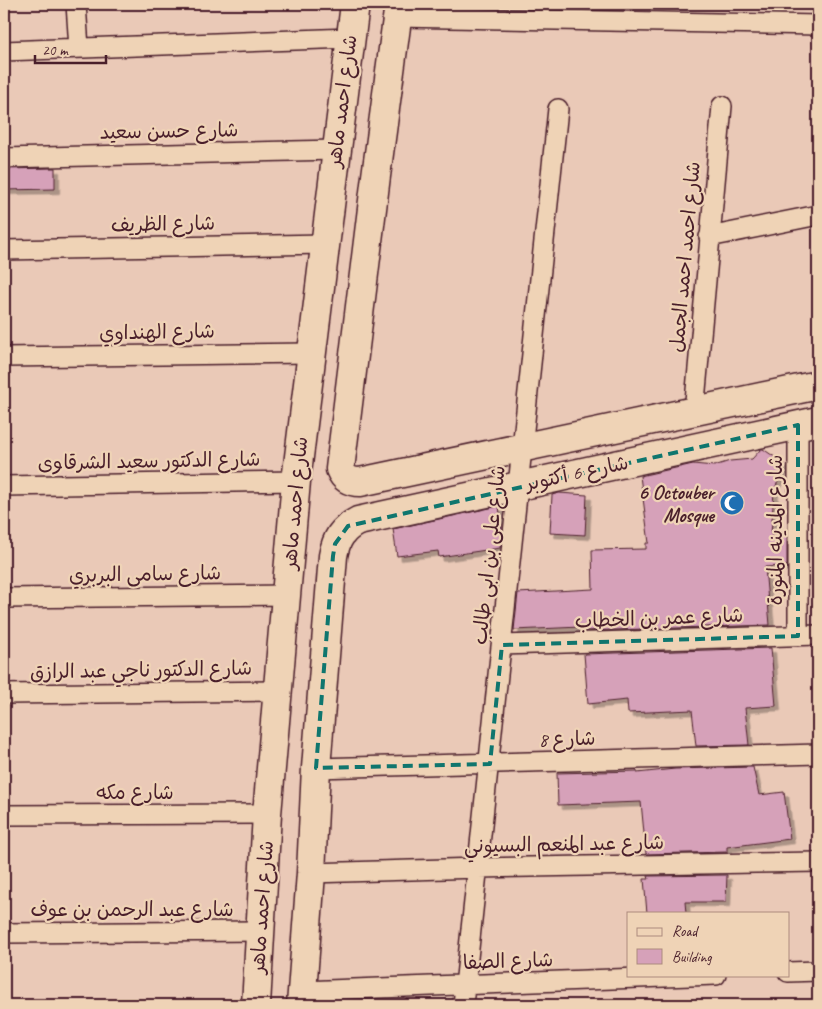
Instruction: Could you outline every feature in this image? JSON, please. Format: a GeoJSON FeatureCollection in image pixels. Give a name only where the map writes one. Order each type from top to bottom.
{"type":"FeatureCollection","features":[{"type":"Feature","properties":{"kind":"main road","name":"شارع احمد ماهر"},"geometry":{"type":"LineString","coordinates":[[256,1005],[267,814],[296,481],[355,4]]}},
{"type":"Feature","properties":{"kind":"main road","name":"شارع 6 أكتوبر"},"geometry":{"type":"LineString","coordinates":[[398,10],[340,469],[347,480],[360,482],[818,385]]}},
{"type":"Feature","properties":{"kind":"main road","name":"شارع 6 أكتوبر"},"geometry":{"type":"LineString","coordinates":[[316,768],[333,556],[335,544],[340,534],[348,526],[358,521],[518,485],[808,423]]}},
{"type":"Feature","properties":{"kind":"main road"},"geometry":{"type":"LineString","coordinates":[[302,998],[316,768]]}},
{"type":"Feature","properties":{"kind":"street"},"geometry":{"type":"LineString","coordinates":[[76,4],[79,48]]}},
{"type":"Feature","properties":{"kind":"street"},"geometry":{"type":"LineString","coordinates":[[398,10],[818,25]]}},
{"type":"Feature","properties":{"kind":"street"},"geometry":{"type":"LineString","coordinates":[[4,50],[350,38]]}},
{"type":"Feature","properties":{"kind":"street","name":"شارع احمد احمد الجمل"},"geometry":{"type":"LineString","coordinates":[[694,412],[722,106]]}},
{"type":"Feature","properties":{"kind":"street","name":"شارع على بن ابى طالب"},"geometry":{"type":"LineString","coordinates":[[463,1005],[558,110]]}},
{"type":"Feature","properties":{"kind":"street","name":"شارع حسن سعيد"},"geometry":{"type":"LineString","coordinates":[[4,158],[336,150]]}},
{"type":"Feature","properties":{"kind":"street"},"geometry":{"type":"LineString","coordinates":[[709,237],[818,215]]}},
{"type":"Feature","properties":{"kind":"street","name":"شارع الظريف"},"geometry":{"type":"LineString","coordinates":[[4,250],[324,244]]}},
{"type":"Feature","properties":{"kind":"street","name":"شارع الهنداوي"},"geometry":{"type":"LineString","coordinates":[[4,357],[311,353]]}},
{"type":"Feature","properties":{"kind":"street","name":"شارع المدينه المنورة"},"geometry":{"type":"LineString","coordinates":[[798,636],[808,423]]}},
{"type":"Feature","properties":{"kind":"street","name":"شارع الدكتور سعيد الشرقاوى"},"geometry":{"type":"LineString","coordinates":[[4,486],[296,481]]}},
{"type":"Feature","properties":{"kind":"street","name":"شارع سامى البربري"},"geometry":{"type":"LineString","coordinates":[[4,598],[286,594]]}},
{"type":"Feature","properties":{"kind":"street","name":"شارع عمر بن الخطاب"},"geometry":{"type":"LineString","coordinates":[[502,645],[818,635]]}},
{"type":"Feature","properties":{"kind":"street","name":"شارع الدكتور ناجي عبد الرازق"},"geometry":{"type":"LineString","coordinates":[[4,694],[278,691]]}},
{"type":"Feature","properties":{"kind":"street","name":"شارع 8"},"geometry":{"type":"LineString","coordinates":[[316,768],[818,754]]}},
{"type":"Feature","properties":{"kind":"street","name":"شارع مكه"},"geometry":{"type":"LineString","coordinates":[[4,816],[267,814]]}},
{"type":"Feature","properties":{"kind":"street","name":"شارع عبد المنعم البسيوني"},"geometry":{"type":"LineString","coordinates":[[311,873],[818,862]]}},
{"type":"Feature","properties":{"kind":"street","name":"شارع عبد الرحمن بن عوف"},"geometry":{"type":"LineString","coordinates":[[4,933],[260,931]]}},
{"type":"Feature","properties":{"kind":"street"},"geometry":{"type":"LineString","coordinates":[[790,972],[818,971]]}},
{"type":"Feature","properties":{"kind":"street","name":"شارع الصفا"},"geometry":{"type":"LineString","coordinates":[[302,998],[465,985],[691,976]]}},
{"type":"Feature","properties":{"kind":"highlighted area"},"geometry":{"type":"Polygon","coordinates":[[[798,425],[798,636],[502,645],[490,764],[316,768],[333,556],[335,544],[348,526],[798,425]]]}},
{"type":"Feature","properties":{"kind":"building"},"geometry":{"type":"Polygon","coordinates":[[[55,168],[55,189],[4,190],[4,169],[55,168]]]}},
{"type":"Feature","properties":{"kind":"building"},"geometry":{"type":"Polygon","coordinates":[[[761,449],[785,464],[774,491],[771,535],[787,534],[787,566],[765,567],[770,625],[582,631],[581,627],[514,630],[518,593],[593,589],[592,550],[646,549],[646,543],[649,543],[640,476],[693,464],[714,466],[730,461],[752,459],[761,449]]]}},
{"type":"Feature","properties":{"kind":"building"},"geometry":{"type":"Polygon","coordinates":[[[559,493],[587,495],[585,535],[550,533],[552,495],[559,493]]]}},
{"type":"Feature","properties":{"kind":"building"},"geometry":{"type":"Polygon","coordinates":[[[499,506],[502,529],[500,548],[439,557],[438,551],[397,556],[393,529],[499,506]]]}},
{"type":"Feature","properties":{"kind":"building"},"geometry":{"type":"Polygon","coordinates":[[[771,648],[776,706],[745,708],[749,745],[696,746],[692,710],[628,713],[627,700],[588,704],[584,654],[771,648]]]}},
{"type":"Feature","properties":{"kind":"building"},"geometry":{"type":"Polygon","coordinates":[[[753,767],[759,795],[784,792],[790,839],[727,847],[727,852],[646,854],[641,802],[558,805],[557,773],[637,771],[637,773],[675,769],[753,767]]]}},
{"type":"Feature","properties":{"kind":"building"},"geometry":{"type":"Polygon","coordinates":[[[727,875],[726,902],[685,902],[686,912],[647,912],[644,879],[649,879],[648,876],[727,875]]]}},
{"type":"Feature","properties":{"kind":"place","name":"6 Octouber Mosque"},"geometry":{"type":"Point","coordinates":[732,503]}}]}
